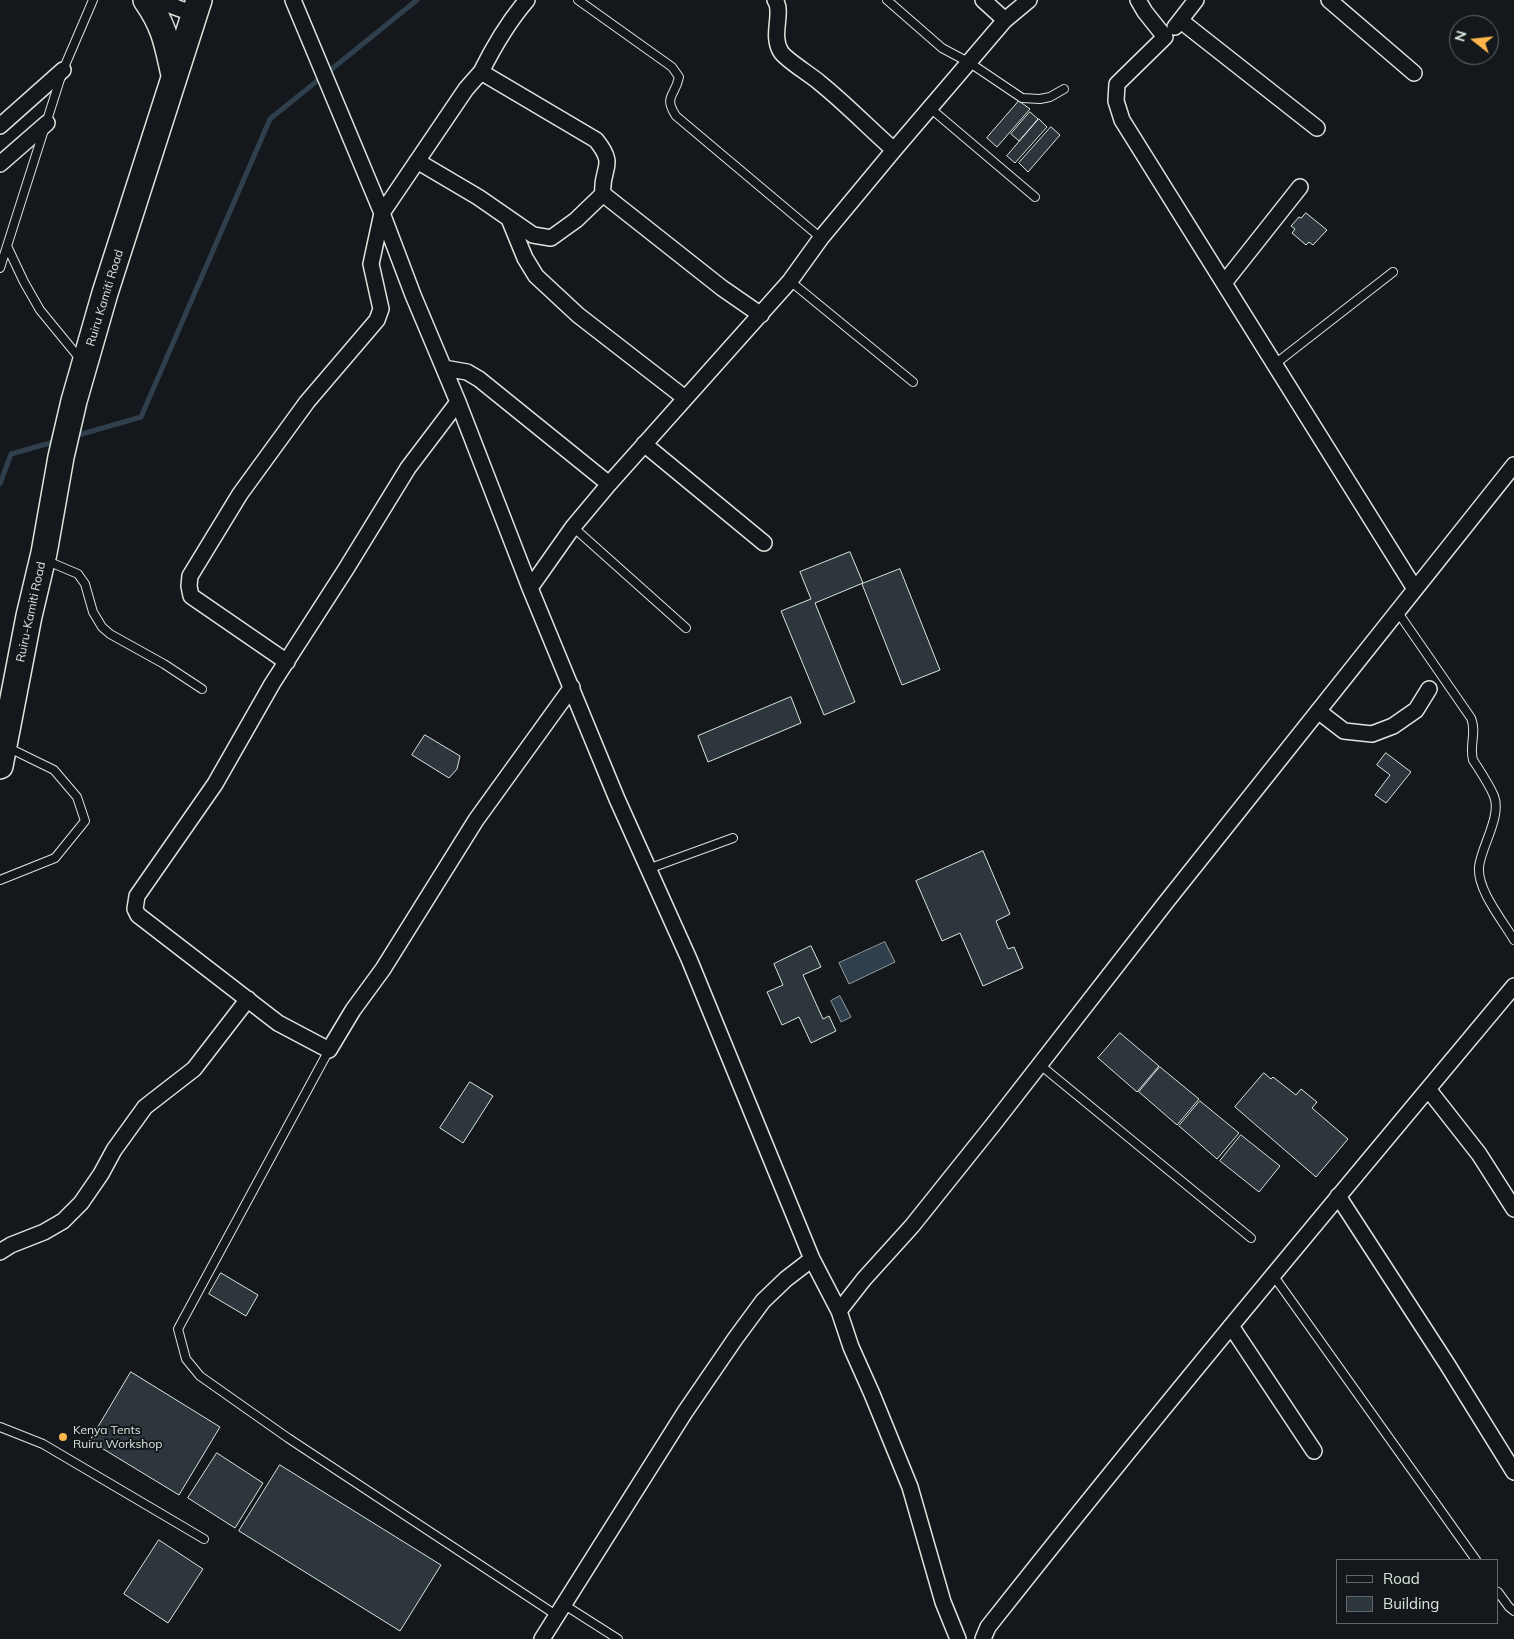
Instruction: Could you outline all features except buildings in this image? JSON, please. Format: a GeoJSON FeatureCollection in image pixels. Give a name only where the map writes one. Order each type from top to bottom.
{"type":"FeatureCollection","features":[{"type":"Feature","properties":{"kind":"main road"},"geometry":{"type":"LineString","coordinates":[[146,0],[156,13],[165,33],[174,75]]}},
{"type":"Feature","properties":{"kind":"main road","name":"Ruiru Kamiti Road"},"geometry":{"type":"LineString","coordinates":[[61,457],[84,363],[174,75],[200,4]]}},
{"type":"Feature","properties":{"kind":"main road","name":"Ruiru Kamiti Road"},"geometry":{"type":"LineString","coordinates":[[138,194],[190,69],[200,4]]}},
{"type":"Feature","properties":{"kind":"main road","name":"Ruiru-Kamiti Road"},"geometry":{"type":"LineString","coordinates":[[2,756],[61,457]]}},
{"type":"Feature","properties":{"kind":"street"},"geometry":{"type":"LineString","coordinates":[[156,0],[200,4]]}},
{"type":"Feature","properties":{"kind":"street"},"geometry":{"type":"LineString","coordinates":[[293,0],[382,213],[530,588],[617,799],[689,959],[812,1259],[839,1311],[851,1347],[910,1487],[942,1602],[958,1639]]}},
{"type":"Feature","properties":{"kind":"street"},"geometry":{"type":"LineString","coordinates":[[287,662],[191,596],[190,576],[245,486],[307,402],[377,320],[381,309],[371,264],[382,213],[466,88],[481,72],[504,29],[527,0]]}},
{"type":"Feature","properties":{"kind":"street"},"geometry":{"type":"LineString","coordinates":[[775,0],[778,11],[776,38],[781,53],[821,83],[894,150]]}},
{"type":"Feature","properties":{"kind":"street"},"geometry":{"type":"LineString","coordinates":[[983,0],[1005,20]]}},
{"type":"Feature","properties":{"kind":"street"},"geometry":{"type":"LineString","coordinates":[[530,588],[572,527],[685,398],[734,347],[790,281],[821,238],[1005,20],[1029,0]]}},
{"type":"Feature","properties":{"kind":"street"},"geometry":{"type":"LineString","coordinates":[[1138,0],[1145,12],[1165,36]]}},
{"type":"Feature","properties":{"kind":"street"},"geometry":{"type":"LineString","coordinates":[[1196,0],[1181,21],[1118,84],[1116,101],[1122,120],[1415,589]]}},
{"type":"Feature","properties":{"kind":"street"},"geometry":{"type":"LineString","coordinates":[[1329,0],[1414,73]]}},
{"type":"Feature","properties":{"kind":"street"},"geometry":{"type":"LineString","coordinates":[[1181,21],[1317,128]]}},
{"type":"Feature","properties":{"kind":"street"},"geometry":{"type":"LineString","coordinates":[[0,126],[63,70]]}},
{"type":"Feature","properties":{"kind":"street"},"geometry":{"type":"LineString","coordinates":[[481,72],[596,140],[606,152],[608,166],[602,184],[603,194],[722,288],[761,315]]}},
{"type":"Feature","properties":{"kind":"street"},"geometry":{"type":"LineString","coordinates":[[0,164],[47,123]]}},
{"type":"Feature","properties":{"kind":"street"},"geometry":{"type":"LineString","coordinates":[[417,161],[478,196],[533,235],[551,238],[576,220],[603,194]]}},
{"type":"Feature","properties":{"kind":"street"},"geometry":{"type":"LineString","coordinates":[[1224,283],[1300,187]]}},
{"type":"Feature","properties":{"kind":"street"},"geometry":{"type":"LineString","coordinates":[[509,219],[524,258],[536,276],[578,315],[685,398]]}},
{"type":"Feature","properties":{"kind":"street"},"geometry":{"type":"LineString","coordinates":[[444,368],[467,372],[479,379],[609,484]]}},
{"type":"Feature","properties":{"kind":"street"},"geometry":{"type":"LineString","coordinates":[[458,402],[408,468],[287,662],[215,784],[138,896],[135,909],[138,915],[278,1023],[328,1050],[382,969],[476,820],[572,688]]}},
{"type":"Feature","properties":{"kind":"street"},"geometry":{"type":"LineString","coordinates":[[644,444],[764,543]]}},
{"type":"Feature","properties":{"kind":"street"},"geometry":{"type":"LineString","coordinates":[[839,1311],[864,1279],[912,1226],[1318,710],[1514,465]]}},
{"type":"Feature","properties":{"kind":"street"},"geometry":{"type":"LineString","coordinates":[[1318,710],[1344,730],[1372,734],[1394,726],[1416,710],[1429,689]]}},
{"type":"Feature","properties":{"kind":"street"},"geometry":{"type":"LineString","coordinates":[[983,1639],[988,1627],[1050,1548],[1338,1196],[1514,986]]}},
{"type":"Feature","properties":{"kind":"street"},"geometry":{"type":"LineString","coordinates":[[0,1252],[63,1221],[81,1203],[101,1174],[114,1150],[145,1107],[194,1068],[248,999]]}},
{"type":"Feature","properties":{"kind":"street"},"geometry":{"type":"LineString","coordinates":[[1428,1089],[1479,1154],[1514,1209]]}},
{"type":"Feature","properties":{"kind":"street"},"geometry":{"type":"LineString","coordinates":[[1338,1196],[1447,1364],[1514,1472]]}},
{"type":"Feature","properties":{"kind":"street"},"geometry":{"type":"LineString","coordinates":[[542,1639],[685,1412],[751,1316],[786,1279],[812,1259]]}},
{"type":"Feature","properties":{"kind":"street"},"geometry":{"type":"LineString","coordinates":[[1231,1326],[1314,1451]]}},
{"type":"Feature","properties":{"kind":"lane"},"geometry":{"type":"LineString","coordinates":[[578,0],[672,66],[679,77],[676,88],[670,98],[670,107],[676,116],[821,238]]}},
{"type":"Feature","properties":{"kind":"lane"},"geometry":{"type":"LineString","coordinates":[[887,0],[942,48],[970,62],[1014,93],[1028,99],[1040,99],[1064,88]]}},
{"type":"Feature","properties":{"kind":"lane"},"geometry":{"type":"LineString","coordinates":[[0,268],[63,70],[95,1]]}},
{"type":"Feature","properties":{"kind":"lane"},"geometry":{"type":"LineString","coordinates":[[930,108],[1035,196]]}},
{"type":"Feature","properties":{"kind":"lane"},"geometry":{"type":"LineString","coordinates":[[7,246],[40,310],[84,363]]}},
{"type":"Feature","properties":{"kind":"lane"},"geometry":{"type":"LineString","coordinates":[[1275,364],[1394,272]]}},
{"type":"Feature","properties":{"kind":"lane"},"geometry":{"type":"LineString","coordinates":[[790,281],[913,382]]}},
{"type":"Feature","properties":{"kind":"lane"},"geometry":{"type":"LineString","coordinates":[[572,527],[686,628]]}},
{"type":"Feature","properties":{"kind":"lane"},"geometry":{"type":"LineString","coordinates":[[42,559],[78,574],[85,584],[93,612],[110,634],[164,664],[202,689]]}},
{"type":"Feature","properties":{"kind":"lane"},"geometry":{"type":"LineString","coordinates":[[1397,611],[1472,718],[1474,726],[1471,753],[1473,760],[1495,798],[1496,810],[1479,868],[1481,880],[1484,891],[1514,940]]}},
{"type":"Feature","properties":{"kind":"lane"},"geometry":{"type":"LineString","coordinates":[[0,880],[55,858],[85,821],[77,797],[54,770],[2,756]]}},
{"type":"Feature","properties":{"kind":"lane"},"geometry":{"type":"LineString","coordinates":[[648,869],[733,838]]}},
{"type":"Feature","properties":{"kind":"lane"},"geometry":{"type":"LineString","coordinates":[[328,1050],[178,1328],[186,1359],[200,1376],[288,1438],[560,1609],[618,1639]]}},
{"type":"Feature","properties":{"kind":"lane"},"geometry":{"type":"LineString","coordinates":[[1039,1064],[1251,1238]]}},
{"type":"Feature","properties":{"kind":"lane"},"geometry":{"type":"LineString","coordinates":[[1273,1275],[1475,1559]]}},
{"type":"Feature","properties":{"kind":"lane"},"geometry":{"type":"LineString","coordinates":[[0,1427],[43,1444],[204,1540]]}},
{"type":"Feature","properties":{"kind":"lane"},"geometry":{"type":"LineString","coordinates":[[1499,1593],[1514,1611]]}},
{"type":"Feature","properties":{"kind":"water"},"geometry":{"type":"Polygon","coordinates":[[[885,942],[895,962],[849,984],[839,963],[885,942]]]}},
{"type":"Feature","properties":{"kind":"water"},"geometry":{"type":"Polygon","coordinates":[[[840,996],[851,1017],[841,1022],[831,1001],[840,996]]]}},
{"type":"Feature","properties":{"kind":"waterway"},"geometry":{"type":"LineString","coordinates":[[75,436],[141,417],[270,119],[417,0]]}},
{"type":"Feature","properties":{"kind":"waterway"},"geometry":{"type":"LineString","coordinates":[[0,484],[11,454],[57,441]]}},
{"type":"Feature","properties":{"kind":"place","name":"Kenya Tents Ruiru Workshop"},"geometry":{"type":"Point","coordinates":[63,1437]}}]}
